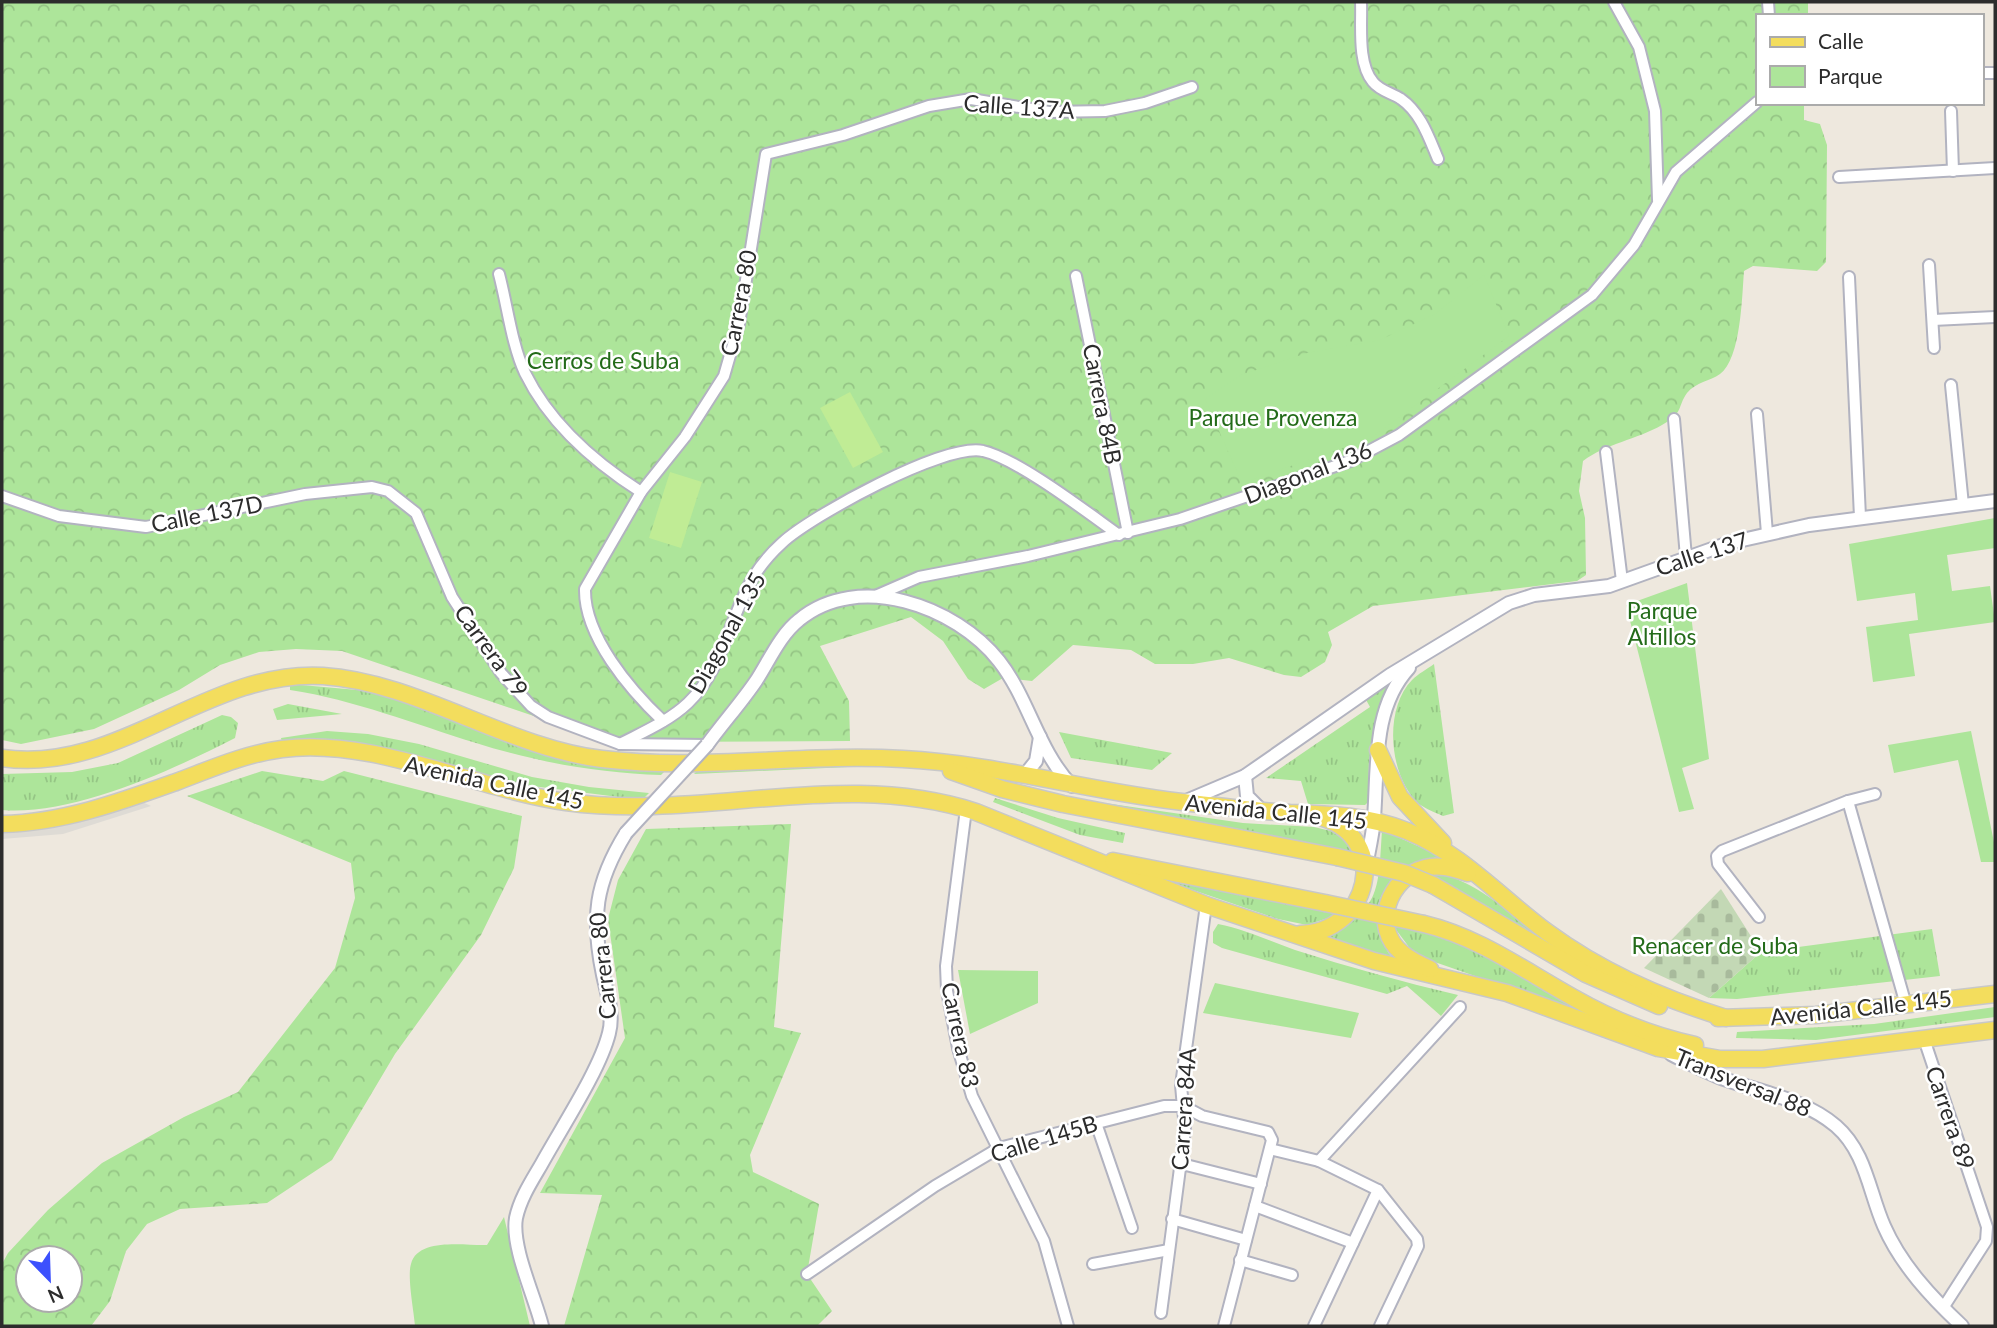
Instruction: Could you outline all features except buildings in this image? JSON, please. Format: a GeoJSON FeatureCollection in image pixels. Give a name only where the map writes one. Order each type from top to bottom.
{"type":"FeatureCollection","features":[{"type":"Feature","properties":{"kind":"main road","name":"Avenida Calle 145"},"geometry":{"type":"LineString","coordinates":[[2,758],[44,759],[90,752],[247,686],[280,678],[323,676],[397,693],[550,748],[596,759],[674,762],[901,759],[945,762],[1072,786],[1182,802],[1262,811],[1346,816],[1374,821],[1428,842],[1472,871],[1545,931],[1592,960],[1667,999],[1726,1018]]}},
{"type":"Feature","properties":{"kind":"main road","name":"Avenida Calle 145"},"geometry":{"type":"LineString","coordinates":[[2,824],[45,821],[73,815],[253,754],[315,747],[399,761],[566,802],[614,806],[715,803],[856,792],[928,798],[966,809],[1206,905],[1374,961],[1507,993],[1658,1048],[1741,1060],[1995,1030]]}},
{"type":"Feature","properties":{"kind":"main road"},"geometry":{"type":"LineString","coordinates":[[1378,750],[1399,797],[1472,871]]}},
{"type":"Feature","properties":{"kind":"main road","name":"Avenida Calle 145"},"geometry":{"type":"LineString","coordinates":[[901,759],[1063,804],[1404,873],[1433,885],[1624,992],[1681,1012],[1726,1018],[1816,1015],[1995,994]]}},
{"type":"Feature","properties":{"kind":"main road"},"geometry":{"type":"LineString","coordinates":[[1285,931],[1314,934],[1340,922],[1359,900],[1365,872],[1356,843],[1346,830],[1315,815],[1290,813]]}},
{"type":"Feature","properties":{"kind":"main road","name":"Avenida Calle 145"},"geometry":{"type":"LineString","coordinates":[[1073,852],[1424,924],[1469,939],[1578,1000],[1661,1036],[1730,1050],[1823,1050]]}},
{"type":"Feature","properties":{"kind":"main road"},"geometry":{"type":"LineString","coordinates":[[1465,982],[1437,972],[1401,953],[1388,930],[1387,910],[1391,895],[1402,880],[1424,868],[1442,867],[1472,871]]}},
{"type":"Feature","properties":{"kind":"street"},"geometry":{"type":"LineString","coordinates":[[1361,2],[1363,53],[1367,73],[1373,83],[1403,100],[1418,116],[1438,159]]}},
{"type":"Feature","properties":{"kind":"street"},"geometry":{"type":"LineString","coordinates":[[1614,2],[1639,47],[1655,111],[1658,200]]}},
{"type":"Feature","properties":{"kind":"street","name":"Calle 137A"},"geometry":{"type":"LineString","coordinates":[[766,154],[843,135],[929,106],[971,99],[1049,113],[1105,110],[1145,103],[1192,87]]}},
{"type":"Feature","properties":{"kind":"street"},"geometry":{"type":"LineString","coordinates":[[1658,200],[1676,172],[1756,103]]}},
{"type":"Feature","properties":{"kind":"street"},"geometry":{"type":"LineString","coordinates":[[1951,111],[1953,171]]}},
{"type":"Feature","properties":{"kind":"street","name":"Carrera 80"},"geometry":{"type":"LineString","coordinates":[[663,721],[635,695],[593,628],[585,607],[585,589],[641,492],[685,437],[724,376],[739,324],[766,154]]}},
{"type":"Feature","properties":{"kind":"street"},"geometry":{"type":"LineString","coordinates":[[1839,177],[1995,168]]}},
{"type":"Feature","properties":{"kind":"street","name":"Diagonal 136"},"geometry":{"type":"LineString","coordinates":[[873,597],[919,577],[1123,534],[1180,519],[1350,461],[1399,435],[1592,295],[1634,245],[1658,200]]}},
{"type":"Feature","properties":{"kind":"street"},"geometry":{"type":"LineString","coordinates":[[1929,265],[1934,348]]}},
{"type":"Feature","properties":{"kind":"street"},"geometry":{"type":"LineString","coordinates":[[499,274],[524,372],[557,422],[603,468],[641,492]]}},
{"type":"Feature","properties":{"kind":"street","name":"Carrera 84B"},"geometry":{"type":"LineString","coordinates":[[1076,276],[1123,534]]}},
{"type":"Feature","properties":{"kind":"street"},"geometry":{"type":"LineString","coordinates":[[1849,277],[1860,517]]}},
{"type":"Feature","properties":{"kind":"street"},"geometry":{"type":"LineString","coordinates":[[1933,320],[1995,317]]}},
{"type":"Feature","properties":{"kind":"street"},"geometry":{"type":"LineString","coordinates":[[1951,385],[1963,505]]}},
{"type":"Feature","properties":{"kind":"street"},"geometry":{"type":"LineString","coordinates":[[1757,414],[1768,533]]}},
{"type":"Feature","properties":{"kind":"street"},"geometry":{"type":"LineString","coordinates":[[1674,419],[1686,557]]}},
{"type":"Feature","properties":{"kind":"street","name":"Diagonal 135"},"geometry":{"type":"LineString","coordinates":[[620,744],[663,721],[688,703],[704,684],[755,575],[782,542],[832,509],[885,481],[942,458],[981,450],[1009,462],[1123,534]]}},
{"type":"Feature","properties":{"kind":"street"},"geometry":{"type":"LineString","coordinates":[[1606,452],[1622,581]]}},
{"type":"Feature","properties":{"kind":"street","name":"Calle 137D"},"geometry":{"type":"LineString","coordinates":[[2,496],[59,516],[146,527],[305,494],[372,487]]}},
{"type":"Feature","properties":{"kind":"street","name":"Carrera 79"},"geometry":{"type":"LineString","coordinates":[[372,487],[400,497],[416,513],[428,534],[452,597],[501,673],[525,700],[548,717],[620,744],[687,744],[710,741]]}},
{"type":"Feature","properties":{"kind":"street","name":"Calle 137"},"geometry":{"type":"LineString","coordinates":[[1182,802],[1245,776],[1424,654],[1509,603],[1534,595],[1597,588],[1686,557],[1768,533],[1860,517],[1995,501]]}},
{"type":"Feature","properties":{"kind":"street","name":"Diagonal 136"},"geometry":{"type":"LineString","coordinates":[[710,741],[798,620],[840,600],[873,597],[910,603],[944,617],[984,645],[1013,682],[1062,774],[1072,786]]}},
{"type":"Feature","properties":{"kind":"street","name":"Calle 137"},"geometry":{"type":"LineString","coordinates":[[1365,872],[1374,821],[1380,728],[1395,687],[1424,654]]}},
{"type":"Feature","properties":{"kind":"street"},"geometry":{"type":"LineString","coordinates":[[1024,776],[1040,752],[1039,733]]}},
{"type":"Feature","properties":{"kind":"street","name":"Carrera 80"},"geometry":{"type":"LineString","coordinates":[[542,1326],[519,1246],[516,1220],[526,1190],[575,1104],[610,1031],[598,949],[596,908],[604,872],[626,833],[710,741]]}},
{"type":"Feature","properties":{"kind":"street"},"geometry":{"type":"LineString","coordinates":[[1245,776],[1247,796],[1262,811]]}},
{"type":"Feature","properties":{"kind":"street"},"geometry":{"type":"LineString","coordinates":[[1759,917],[1718,864],[1717,856],[1722,850],[1848,800],[1875,794]]}},
{"type":"Feature","properties":{"kind":"street"},"geometry":{"type":"LineString","coordinates":[[1848,800],[1906,1005]]}},
{"type":"Feature","properties":{"kind":"street","name":"Carrera 83"},"geometry":{"type":"LineString","coordinates":[[966,809],[949,932],[947,991],[972,1096],[1044,1241],[1068,1326]]}},
{"type":"Feature","properties":{"kind":"street","name":"Carrera 84A"},"geometry":{"type":"LineString","coordinates":[[1161,1313],[1185,1130],[1181,1085],[1206,905]]}},
{"type":"Feature","properties":{"kind":"street"},"geometry":{"type":"LineString","coordinates":[[1319,1161],[1460,1007]]}},
{"type":"Feature","properties":{"kind":"street","name":"Carrera 89"},"geometry":{"type":"LineString","coordinates":[[1924,1040],[1987,1227],[1986,1241],[1943,1308]]}},
{"type":"Feature","properties":{"kind":"street","name":"Transversal 88"},"geometry":{"type":"LineString","coordinates":[[1658,1048],[1710,1073],[1795,1102],[1839,1129],[1865,1170],[1884,1225],[1896,1250],[1943,1308],[1962,1326]]}},
{"type":"Feature","properties":{"kind":"street","name":"Calle 145B"},"geometry":{"type":"LineString","coordinates":[[807,1274],[935,1186],[999,1148],[1164,1106],[1183,1106],[1202,1116],[1268,1132],[1272,1140],[1270,1149]]}},
{"type":"Feature","properties":{"kind":"street"},"geometry":{"type":"LineString","coordinates":[[1096,1123],[1132,1228]]}},
{"type":"Feature","properties":{"kind":"street"},"geometry":{"type":"LineString","coordinates":[[1224,1326],[1270,1149],[1319,1161],[1378,1190],[1417,1240],[1418,1246],[1380,1326]]}},
{"type":"Feature","properties":{"kind":"street"},"geometry":{"type":"LineString","coordinates":[[1181,1164],[1261,1184]]}},
{"type":"Feature","properties":{"kind":"street"},"geometry":{"type":"LineString","coordinates":[[1314,1326],[1378,1190]]}},
{"type":"Feature","properties":{"kind":"street"},"geometry":{"type":"LineString","coordinates":[[1255,1206],[1353,1243]]}},
{"type":"Feature","properties":{"kind":"street"},"geometry":{"type":"LineString","coordinates":[[1172,1219],[1245,1240]]}},
{"type":"Feature","properties":{"kind":"street"},"geometry":{"type":"LineString","coordinates":[[1093,1264],[1170,1250]]}},
{"type":"Feature","properties":{"kind":"street"},"geometry":{"type":"LineString","coordinates":[[1240,1260],[1292,1275]]}},
{"type":"Feature","properties":{"kind":"green space","name":"Cerros de Suba"},"geometry":{"type":"Polygon","coordinates":[[[2,2],[1808,2],[1808,14],[1756,14],[1756,105],[1804,105],[1804,120],[1820,124],[1827,145],[1826,262],[1817,271],[1753,266],[1744,271],[1739,326],[1727,366],[1720,374],[1691,389],[1669,421],[1583,461],[1579,491],[1585,518],[1586,575],[1577,581],[1373,606],[1328,632],[1332,645],[1325,662],[1301,677],[1284,675],[1229,658],[1193,664],[1155,664],[1131,650],[1073,645],[1032,681],[1003,678],[984,689],[968,679],[943,641],[911,617],[820,646],[849,701],[850,741],[635,742],[566,727],[342,651],[296,649],[259,652],[220,665],[179,690],[94,729],[21,744],[2,740],[2,2]]]}},
{"type":"Feature","properties":{"kind":"green space","name":"Parque Provenza"},"geometry":{"type":"Polygon","coordinates":[[[1484,275],[1509,336],[1371,438],[1242,483],[1205,399],[1241,375],[1307,353],[1380,340],[1435,314],[1484,275]]]}},
{"type":"Feature","properties":{"kind":"green space"},"geometry":{"type":"Polygon","coordinates":[[[850,392],[883,452],[853,468],[820,408],[850,392]]]}},
{"type":"Feature","properties":{"kind":"green space"},"geometry":{"type":"Polygon","coordinates":[[[670,472],[702,482],[681,548],[649,538],[670,472]]]}},
{"type":"Feature","properties":{"kind":"green space"},"geometry":{"type":"Polygon","coordinates":[[[1995,518],[1995,548],[1947,555],[1952,591],[1990,586],[1995,622],[1909,634],[1915,676],[1873,682],[1866,627],[1918,620],[1915,593],[1857,601],[1849,544],[1995,518]]]}},
{"type":"Feature","properties":{"kind":"green space","name":"Parque Altillos"},"geometry":{"type":"Polygon","coordinates":[[[1687,583],[1709,759],[1682,768],[1694,809],[1679,812],[1626,605],[1687,583]]]}},
{"type":"Feature","properties":{"kind":"green space"},"geometry":{"type":"Polygon","coordinates":[[[1434,664],[1454,813],[1443,816],[1419,804],[1409,792],[1401,777],[1393,743],[1397,708],[1403,693],[1414,678],[1434,664]]]}},
{"type":"Feature","properties":{"kind":"green space"},"geometry":{"type":"Polygon","coordinates":[[[1388,681],[1369,759],[1368,802],[1365,805],[1308,804],[1301,781],[1266,778],[1370,707],[1365,698],[1388,681]]]}},
{"type":"Feature","properties":{"kind":"green space"},"geometry":{"type":"Polygon","coordinates":[[[290,684],[369,691],[600,766],[664,772],[661,775],[614,772],[521,756],[361,706],[290,690],[290,684]]]}},
{"type":"Feature","properties":{"kind":"green space"},"geometry":{"type":"Polygon","coordinates":[[[288,704],[342,714],[277,720],[273,709],[288,704]]]}},
{"type":"Feature","properties":{"kind":"green space"},"geometry":{"type":"Polygon","coordinates":[[[222,715],[231,717],[238,723],[235,738],[182,764],[121,788],[59,806],[2,810],[2,774],[72,772],[118,763],[222,715]]]}},
{"type":"Feature","properties":{"kind":"green space"},"geometry":{"type":"Polygon","coordinates":[[[327,731],[368,734],[419,744],[532,777],[589,787],[649,793],[642,800],[532,786],[368,746],[327,739],[282,743],[281,738],[327,731]]]}},
{"type":"Feature","properties":{"kind":"green space"},"geometry":{"type":"Polygon","coordinates":[[[1971,731],[1995,847],[1995,862],[1981,862],[1958,760],[1894,773],[1888,745],[1971,731]]]}},
{"type":"Feature","properties":{"kind":"green space"},"geometry":{"type":"Polygon","coordinates":[[[1059,732],[1172,753],[1152,770],[1071,758],[1059,732]]]}},
{"type":"Feature","properties":{"kind":"green space"},"geometry":{"type":"Polygon","coordinates":[[[873,762],[922,768],[869,766],[694,774],[698,770],[873,762]]]}},
{"type":"Feature","properties":{"kind":"green space"},"geometry":{"type":"Polygon","coordinates":[[[262,771],[323,781],[344,771],[522,816],[514,868],[481,935],[395,1054],[332,1160],[267,1203],[180,1209],[147,1224],[126,1251],[110,1301],[91,1326],[2,1326],[2,1264],[14,1247],[14,1314],[84,1314],[84,1244],[16,1244],[48,1210],[102,1163],[184,1117],[238,1092],[335,968],[355,898],[351,863],[187,796],[262,771]]]}},
{"type":"Feature","properties":{"kind":"green space"},"geometry":{"type":"Polygon","coordinates":[[[1063,797],[1243,823],[1314,827],[1331,831],[1345,840],[1355,854],[1063,797]]]}},
{"type":"Feature","properties":{"kind":"green space"},"geometry":{"type":"Polygon","coordinates":[[[995,798],[1058,818],[1125,833],[1123,843],[1080,835],[993,802],[995,798]]]}},
{"type":"Feature","properties":{"kind":"green space"},"geometry":{"type":"Polygon","coordinates":[[[791,824],[774,1027],[801,1033],[750,1155],[753,1172],[819,1204],[807,1274],[832,1311],[817,1326],[564,1326],[602,1195],[540,1193],[625,1038],[608,919],[618,880],[646,829],[791,824]]]}},
{"type":"Feature","properties":{"kind":"green space"},"geometry":{"type":"Polygon","coordinates":[[[1382,830],[1440,856],[1405,871],[1392,881],[1383,893],[1377,922],[1392,958],[1319,937],[1354,918],[1372,897],[1377,885],[1382,830]]]}},
{"type":"Feature","properties":{"kind":"green space"},"geometry":{"type":"Polygon","coordinates":[[[1434,872],[1450,876],[1478,890],[1544,938],[1542,941],[1428,875],[1434,872]]]}},
{"type":"Feature","properties":{"kind":"green space"},"geometry":{"type":"Polygon","coordinates":[[[1155,877],[1340,914],[1307,925],[1278,919],[1155,877]]]}},
{"type":"Feature","properties":{"kind":"green space","name":"Renacer de Suba"},"geometry":{"type":"Polygon","coordinates":[[[1721,889],[1761,952],[1709,998],[1644,968],[1721,889]]]}},
{"type":"Feature","properties":{"kind":"green space"},"geometry":{"type":"Polygon","coordinates":[[[1218,924],[1396,980],[1458,995],[1441,1016],[1407,986],[1387,994],[1222,948],[1213,943],[1213,932],[1218,924]]]}},
{"type":"Feature","properties":{"kind":"green space"},"geometry":{"type":"Polygon","coordinates":[[[1394,927],[1443,938],[1488,957],[1574,1005],[1573,1010],[1426,959],[1412,951],[1394,927]]]}},
{"type":"Feature","properties":{"kind":"green space"},"geometry":{"type":"Polygon","coordinates":[[[1932,929],[1940,976],[1737,999],[1709,998],[1761,952],[1932,929]]]}},
{"type":"Feature","properties":{"kind":"green space"},"geometry":{"type":"Polygon","coordinates":[[[958,970],[1038,971],[1038,1003],[970,1034],[958,970]]]}},
{"type":"Feature","properties":{"kind":"green space"},"geometry":{"type":"Polygon","coordinates":[[[1215,983],[1359,1013],[1351,1038],[1203,1013],[1215,983]]]}},
{"type":"Feature","properties":{"kind":"green space"},"geometry":{"type":"Polygon","coordinates":[[[1995,1007],[1995,1017],[1816,1040],[1736,1038],[1737,1032],[1874,1024],[1995,1007]]]}},
{"type":"Feature","properties":{"kind":"green space"},"geometry":{"type":"Polygon","coordinates":[[[504,1217],[530,1326],[415,1326],[410,1277],[415,1255],[433,1246],[487,1245],[504,1217]]]}},
{"type":"Feature","properties":{"kind":"shaded area"},"geometry":{"type":"Polygon","coordinates":[[[136,799],[151,806],[63,834],[2,839],[2,828],[136,799]]]}}]}
